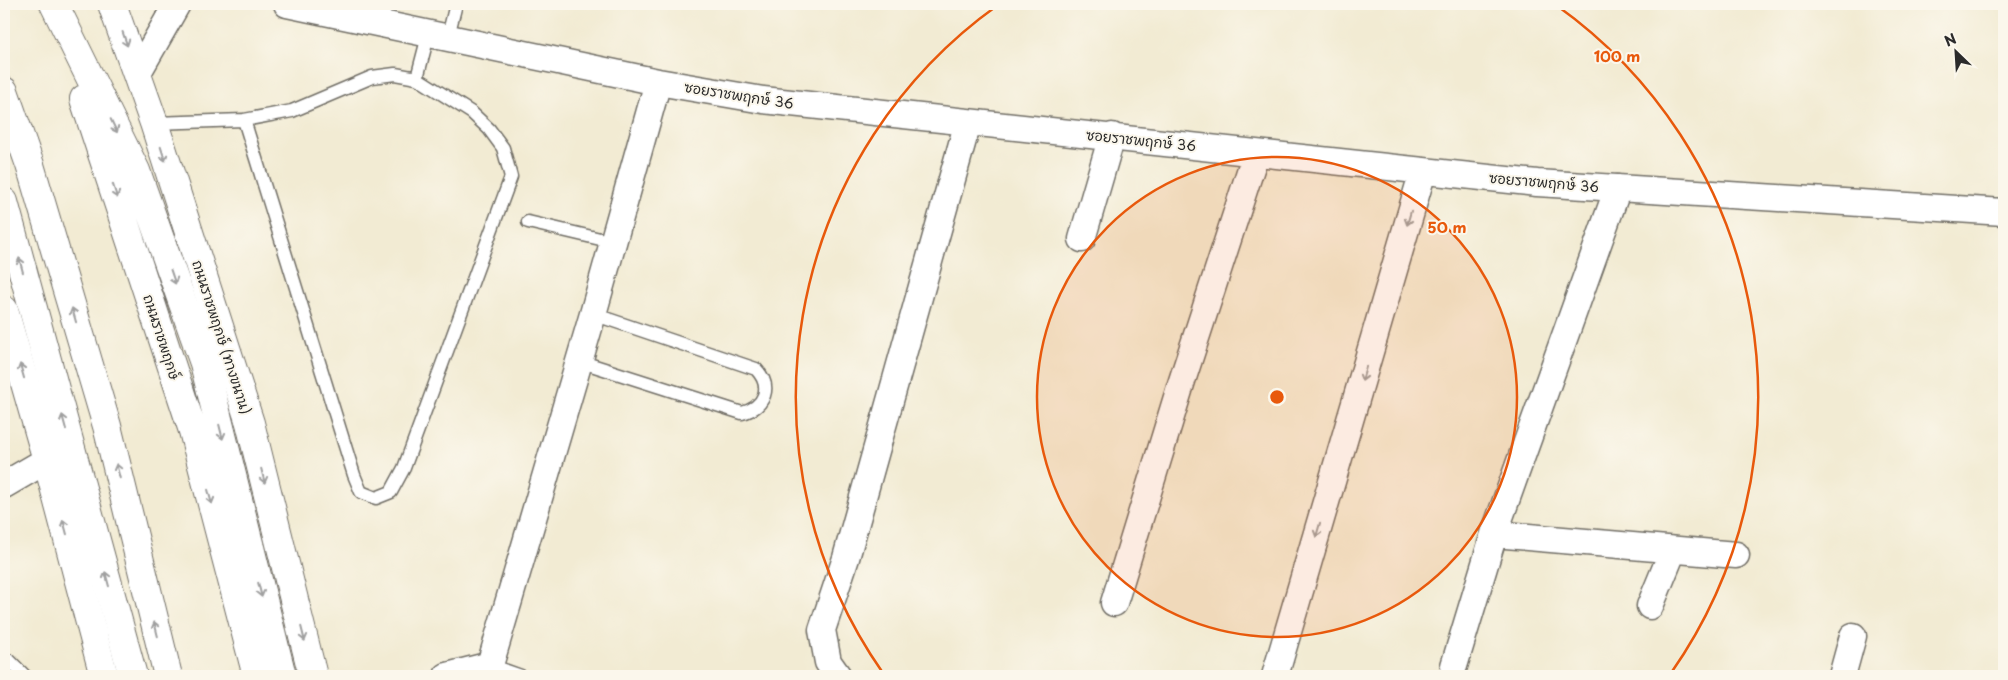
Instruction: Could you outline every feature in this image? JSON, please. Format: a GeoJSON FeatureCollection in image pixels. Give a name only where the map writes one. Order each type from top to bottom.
{"type":"FeatureCollection","features":[{"type":"Feature","properties":{"kind":"main road","name":"ถนนราชพฤกษ์"},"geometry":{"type":"LineString","coordinates":[[49,4],[89,112],[193,431],[257,676]]}},
{"type":"Feature","properties":{"kind":"main road"},"geometry":{"type":"LineString","coordinates":[[54,4],[136,171],[204,363],[282,676]]}},
{"type":"Feature","properties":{"kind":"main road","name":"ถนนราชพฤกษ์ (ทางขนาน)"},"geometry":{"type":"LineString","coordinates":[[112,4],[154,123],[250,423],[313,676]]}},
{"type":"Feature","properties":{"kind":"main road"},"geometry":{"type":"LineString","coordinates":[[4,91],[30,165],[107,426],[168,676]]}},
{"type":"Feature","properties":{"kind":"main road"},"geometry":{"type":"LineString","coordinates":[[4,202],[133,676]]}},
{"type":"Feature","properties":{"kind":"main road"},"geometry":{"type":"LineString","coordinates":[[4,310],[47,460],[104,676]]}},
{"type":"Feature","properties":{"kind":"street"},"geometry":{"type":"LineString","coordinates":[[137,74],[177,4]]}},
{"type":"Feature","properties":{"kind":"street","name":"ซอยราชพฤกษ์ 36"},"geometry":{"type":"LineString","coordinates":[[287,4],[438,34],[658,82],[763,100],[1537,183],[2004,212]]}},
{"type":"Feature","properties":{"kind":"street"},"geometry":{"type":"LineString","coordinates":[[447,676],[490,665],[580,361],[658,82]]}},
{"type":"Feature","properties":{"kind":"street"},"geometry":{"type":"LineString","coordinates":[[838,676],[828,662],[822,630],[849,548],[968,122]]}},
{"type":"Feature","properties":{"kind":"street"},"geometry":{"type":"LineString","coordinates":[[1082,239],[1112,136]]}},
{"type":"Feature","properties":{"kind":"street"},"geometry":{"type":"LineString","coordinates":[[1114,602],[1181,384],[1256,153]]}},
{"type":"Feature","properties":{"kind":"street"},"geometry":{"type":"LineString","coordinates":[[1275,676],[1423,171]]}},
{"type":"Feature","properties":{"kind":"street"},"geometry":{"type":"LineString","coordinates":[[1454,666],[1494,534],[1618,188]]}},
{"type":"Feature","properties":{"kind":"street"},"geometry":{"type":"LineString","coordinates":[[4,485],[47,460]]}},
{"type":"Feature","properties":{"kind":"street"},"geometry":{"type":"LineString","coordinates":[[1494,534],[1736,555]]}},
{"type":"Feature","properties":{"kind":"street"},"geometry":{"type":"LineString","coordinates":[[1650,606],[1673,550]]}},
{"type":"Feature","properties":{"kind":"street"},"geometry":{"type":"LineString","coordinates":[[1842,676],[1853,636]]}},
{"type":"Feature","properties":{"kind":"lane"},"geometry":{"type":"LineString","coordinates":[[417,78],[438,34],[456,4]]}},
{"type":"Feature","properties":{"kind":"lane"},"geometry":{"type":"LineString","coordinates":[[154,123],[244,120],[292,111],[372,77],[395,74],[417,78],[472,113],[489,129],[503,148],[511,177],[404,468],[390,492],[376,498],[361,492],[354,474],[244,120]]}},
{"type":"Feature","properties":{"kind":"lane"},"geometry":{"type":"LineString","coordinates":[[528,222],[613,242]]}},
{"type":"Feature","properties":{"kind":"lane"},"geometry":{"type":"LineString","coordinates":[[580,361],[742,413],[757,407],[765,396],[765,382],[756,369],[593,314]]}},
{"type":"Feature","properties":{"kind":"lane"},"geometry":{"type":"LineString","coordinates":[[4,658],[10,661],[25,676]]}},
{"type":"Feature","properties":{"kind":"lane"},"geometry":{"type":"LineString","coordinates":[[490,665],[521,676]]}}]}
